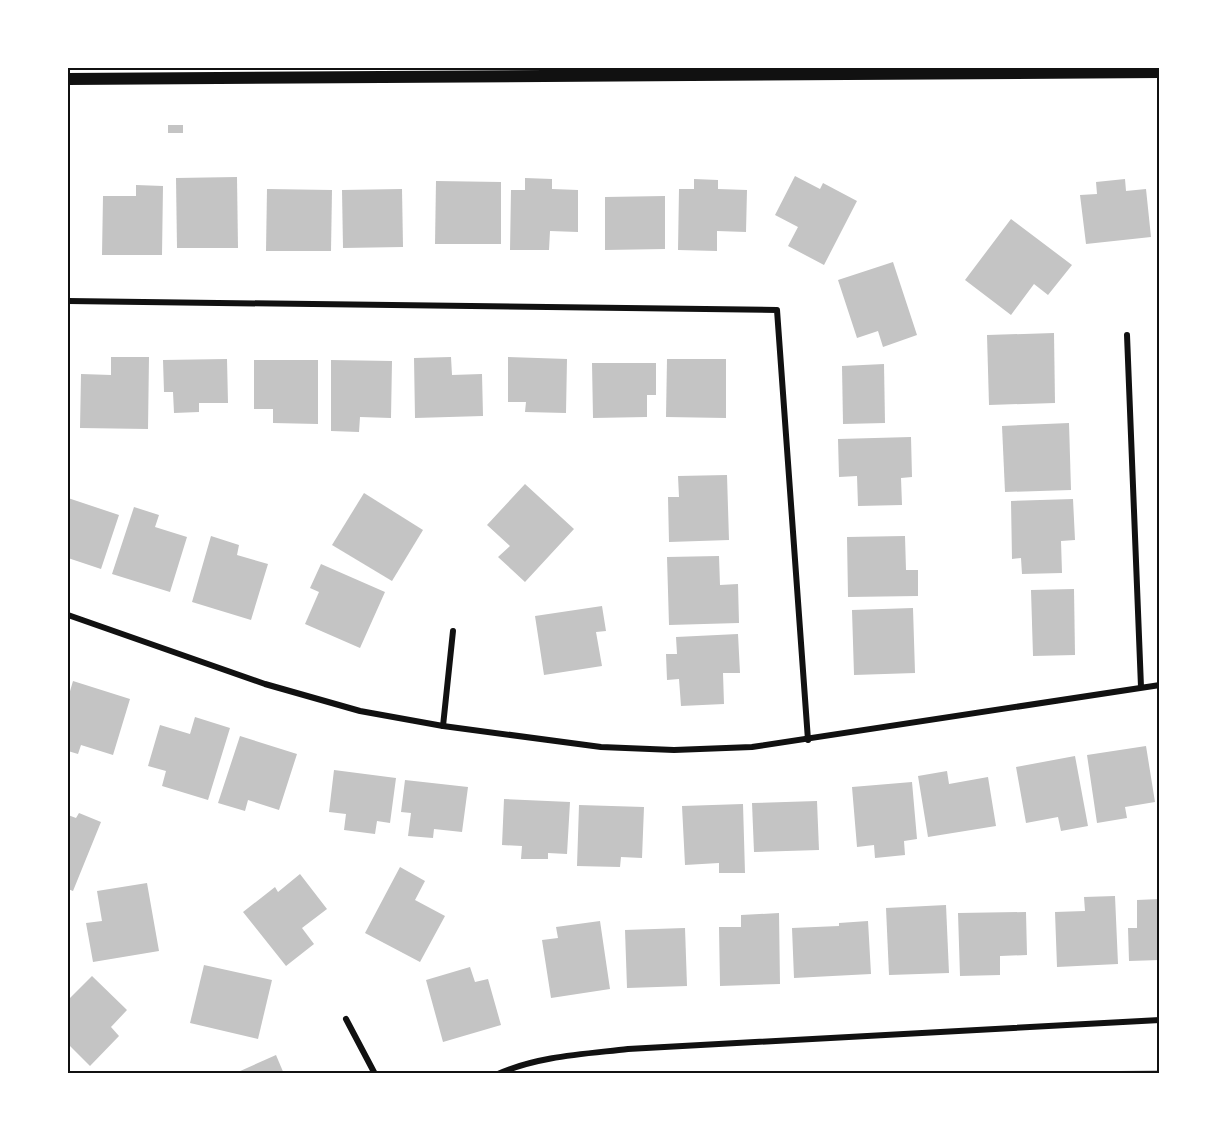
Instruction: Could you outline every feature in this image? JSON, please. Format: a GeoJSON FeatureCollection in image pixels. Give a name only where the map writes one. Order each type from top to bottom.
{"type":"FeatureCollection","features":[{"type":"Feature","properties":{"kind":"main road"},"geometry":{"type":"LineString","coordinates":[[68,79],[208,73],[1160,72]]}},
{"type":"Feature","properties":{"kind":"street"},"geometry":{"type":"LineString","coordinates":[[68,301],[777,310],[808,740]]}},
{"type":"Feature","properties":{"kind":"street"},"geometry":{"type":"LineString","coordinates":[[1127,335],[1141,687]]}},
{"type":"Feature","properties":{"kind":"street"},"geometry":{"type":"LineString","coordinates":[[68,615],[265,684],[360,711],[443,726],[601,747],[663,750],[752,747],[1160,685]]}},
{"type":"Feature","properties":{"kind":"street"},"geometry":{"type":"LineString","coordinates":[[443,726],[453,631]]}},
{"type":"Feature","properties":{"kind":"street"},"geometry":{"type":"LineString","coordinates":[[346,1019],[375,1074]]}},
{"type":"Feature","properties":{"kind":"street"},"geometry":{"type":"LineString","coordinates":[[498,1074],[563,1056],[628,1049],[1160,1020]]}},
{"type":"Feature","properties":{"kind":"building"},"geometry":{"type":"Polygon","coordinates":[[[168,125],[183,125],[183,133],[168,133],[168,125]]]}},
{"type":"Feature","properties":{"kind":"building"},"geometry":{"type":"Polygon","coordinates":[[[795,176],[820,189],[823,183],[857,201],[824,265],[788,246],[798,227],[775,215],[795,176]]]}},
{"type":"Feature","properties":{"kind":"building"},"geometry":{"type":"Polygon","coordinates":[[[237,177],[238,248],[177,248],[176,178],[237,177]]]}},
{"type":"Feature","properties":{"kind":"building"},"geometry":{"type":"Polygon","coordinates":[[[525,178],[552,179],[552,189],[578,190],[578,232],[550,231],[549,250],[510,250],[511,190],[525,190],[525,178]]]}},
{"type":"Feature","properties":{"kind":"building"},"geometry":{"type":"Polygon","coordinates":[[[694,179],[718,180],[718,189],[747,190],[746,232],[717,231],[717,251],[678,250],[679,189],[694,189],[694,179]]]}},
{"type":"Feature","properties":{"kind":"building"},"geometry":{"type":"Polygon","coordinates":[[[1125,179],[1126,191],[1146,189],[1151,237],[1086,244],[1080,195],[1097,194],[1096,182],[1125,179]]]}},
{"type":"Feature","properties":{"kind":"building"},"geometry":{"type":"Polygon","coordinates":[[[436,181],[501,182],[501,244],[435,244],[436,181]]]}},
{"type":"Feature","properties":{"kind":"building"},"geometry":{"type":"Polygon","coordinates":[[[136,185],[163,186],[162,255],[102,255],[103,196],[136,196],[136,185]]]}},
{"type":"Feature","properties":{"kind":"building"},"geometry":{"type":"Polygon","coordinates":[[[267,189],[332,190],[331,251],[266,251],[267,189]]]}},
{"type":"Feature","properties":{"kind":"building"},"geometry":{"type":"Polygon","coordinates":[[[402,189],[403,247],[343,248],[342,190],[402,189]]]}},
{"type":"Feature","properties":{"kind":"building"},"geometry":{"type":"Polygon","coordinates":[[[665,196],[665,249],[605,250],[605,197],[665,196]]]}},
{"type":"Feature","properties":{"kind":"building"},"geometry":{"type":"Polygon","coordinates":[[[1011,219],[1072,265],[1048,295],[1034,284],[1011,315],[965,280],[1011,219]]]}},
{"type":"Feature","properties":{"kind":"building"},"geometry":{"type":"Polygon","coordinates":[[[893,262],[917,335],[883,347],[878,331],[857,338],[838,280],[893,262]]]}},
{"type":"Feature","properties":{"kind":"building"},"geometry":{"type":"Polygon","coordinates":[[[1054,333],[1055,403],[989,405],[987,335],[1054,333]]]}},
{"type":"Feature","properties":{"kind":"building"},"geometry":{"type":"Polygon","coordinates":[[[111,357],[149,357],[148,429],[80,428],[81,374],[111,375],[111,357]]]}},
{"type":"Feature","properties":{"kind":"building"},"geometry":{"type":"Polygon","coordinates":[[[451,357],[452,375],[482,374],[483,416],[415,418],[414,358],[451,357]]]}},
{"type":"Feature","properties":{"kind":"building"},"geometry":{"type":"Polygon","coordinates":[[[508,357],[567,359],[566,413],[525,412],[526,402],[508,402],[508,357]]]}},
{"type":"Feature","properties":{"kind":"building"},"geometry":{"type":"Polygon","coordinates":[[[227,359],[228,403],[199,403],[199,412],[174,413],[173,392],[164,392],[163,360],[227,359]]]}},
{"type":"Feature","properties":{"kind":"building"},"geometry":{"type":"Polygon","coordinates":[[[667,359],[726,359],[726,418],[666,417],[667,359]]]}},
{"type":"Feature","properties":{"kind":"building"},"geometry":{"type":"Polygon","coordinates":[[[254,360],[318,360],[318,424],[273,423],[273,409],[254,409],[254,360]]]}},
{"type":"Feature","properties":{"kind":"building"},"geometry":{"type":"Polygon","coordinates":[[[331,360],[392,361],[391,418],[360,417],[359,432],[331,431],[331,360]]]}},
{"type":"Feature","properties":{"kind":"building"},"geometry":{"type":"Polygon","coordinates":[[[592,363],[656,363],[656,395],[647,395],[647,417],[593,418],[592,363]]]}},
{"type":"Feature","properties":{"kind":"building"},"geometry":{"type":"Polygon","coordinates":[[[884,364],[885,423],[843,424],[842,366],[884,364]]]}},
{"type":"Feature","properties":{"kind":"building"},"geometry":{"type":"Polygon","coordinates":[[[1069,423],[1071,490],[1005,492],[1002,426],[1069,423]]]}},
{"type":"Feature","properties":{"kind":"building"},"geometry":{"type":"Polygon","coordinates":[[[911,437],[912,477],[901,478],[902,505],[858,506],[857,476],[839,477],[838,439],[911,437]]]}},
{"type":"Feature","properties":{"kind":"building"},"geometry":{"type":"Polygon","coordinates":[[[727,475],[729,540],[669,542],[668,497],[679,497],[678,476],[727,475]]]}},
{"type":"Feature","properties":{"kind":"building"},"geometry":{"type":"Polygon","coordinates":[[[525,484],[574,529],[525,582],[498,557],[510,546],[487,525],[525,484]]]}},
{"type":"Feature","properties":{"kind":"building"},"geometry":{"type":"Polygon","coordinates":[[[364,493],[423,530],[392,581],[332,545],[364,493]]]}},
{"type":"Feature","properties":{"kind":"building"},"geometry":{"type":"Polygon","coordinates":[[[68,498],[119,515],[101,569],[68,558],[68,498]]]}},
{"type":"Feature","properties":{"kind":"building"},"geometry":{"type":"Polygon","coordinates":[[[1073,499],[1075,540],[1061,541],[1062,573],[1022,574],[1021,558],[1012,559],[1011,501],[1073,499]]]}},
{"type":"Feature","properties":{"kind":"building"},"geometry":{"type":"Polygon","coordinates":[[[134,507],[159,515],[155,527],[187,537],[170,592],[112,574],[134,507]]]}},
{"type":"Feature","properties":{"kind":"building"},"geometry":{"type":"Polygon","coordinates":[[[211,536],[239,545],[237,555],[268,564],[251,620],[192,602],[211,536]]]}},
{"type":"Feature","properties":{"kind":"building"},"geometry":{"type":"Polygon","coordinates":[[[905,536],[906,570],[918,570],[918,596],[848,597],[847,537],[905,536]]]}},
{"type":"Feature","properties":{"kind":"building"},"geometry":{"type":"Polygon","coordinates":[[[719,556],[720,585],[738,584],[739,623],[669,625],[667,557],[719,556]]]}},
{"type":"Feature","properties":{"kind":"building"},"geometry":{"type":"Polygon","coordinates":[[[321,564],[385,592],[360,648],[305,624],[319,592],[310,588],[321,564]]]}},
{"type":"Feature","properties":{"kind":"building"},"geometry":{"type":"Polygon","coordinates":[[[1074,589],[1075,655],[1033,656],[1031,590],[1074,589]]]}},
{"type":"Feature","properties":{"kind":"building"},"geometry":{"type":"Polygon","coordinates":[[[602,606],[606,631],[596,632],[602,666],[544,675],[535,616],[602,606]]]}},
{"type":"Feature","properties":{"kind":"building"},"geometry":{"type":"Polygon","coordinates":[[[913,608],[915,673],[854,675],[852,610],[913,608]]]}},
{"type":"Feature","properties":{"kind":"building"},"geometry":{"type":"Polygon","coordinates":[[[738,634],[740,673],[723,673],[724,704],[681,706],[679,679],[667,680],[666,654],[677,654],[676,637],[738,634]]]}},
{"type":"Feature","properties":{"kind":"building"},"geometry":{"type":"Polygon","coordinates":[[[73,681],[130,699],[113,755],[81,745],[78,754],[68,751],[68,698],[73,681]]]}},
{"type":"Feature","properties":{"kind":"building"},"geometry":{"type":"Polygon","coordinates":[[[195,717],[230,728],[208,800],[162,786],[166,771],[148,766],[160,725],[190,734],[195,717]]]}},
{"type":"Feature","properties":{"kind":"building"},"geometry":{"type":"Polygon","coordinates":[[[240,736],[297,754],[279,810],[248,800],[245,811],[218,803],[240,736]]]}},
{"type":"Feature","properties":{"kind":"building"},"geometry":{"type":"Polygon","coordinates":[[[1146,746],[1155,802],[1125,807],[1127,818],[1097,823],[1087,755],[1146,746]]]}},
{"type":"Feature","properties":{"kind":"building"},"geometry":{"type":"Polygon","coordinates":[[[1075,756],[1088,826],[1061,831],[1058,817],[1026,823],[1016,767],[1075,756]]]}},
{"type":"Feature","properties":{"kind":"building"},"geometry":{"type":"Polygon","coordinates":[[[334,770],[396,778],[390,823],[377,821],[375,834],[344,830],[346,814],[329,812],[334,770]]]}},
{"type":"Feature","properties":{"kind":"building"},"geometry":{"type":"Polygon","coordinates":[[[947,771],[949,784],[988,777],[996,826],[928,837],[918,776],[947,771]]]}},
{"type":"Feature","properties":{"kind":"building"},"geometry":{"type":"Polygon","coordinates":[[[405,780],[468,787],[462,832],[434,829],[433,838],[408,836],[411,813],[401,812],[405,780]]]}},
{"type":"Feature","properties":{"kind":"building"},"geometry":{"type":"Polygon","coordinates":[[[912,782],[917,839],[904,841],[905,855],[875,858],[874,845],[857,847],[852,787],[912,782]]]}},
{"type":"Feature","properties":{"kind":"building"},"geometry":{"type":"Polygon","coordinates":[[[504,799],[570,802],[567,854],[548,853],[548,859],[521,859],[522,846],[502,845],[504,799]]]}},
{"type":"Feature","properties":{"kind":"building"},"geometry":{"type":"Polygon","coordinates":[[[817,801],[819,850],[754,852],[752,803],[817,801]]]}},
{"type":"Feature","properties":{"kind":"building"},"geometry":{"type":"Polygon","coordinates":[[[743,804],[745,873],[719,873],[719,863],[685,865],[682,806],[743,804]]]}},
{"type":"Feature","properties":{"kind":"building"},"geometry":{"type":"Polygon","coordinates":[[[579,805],[644,807],[642,858],[621,857],[620,867],[577,866],[579,805]]]}},
{"type":"Feature","properties":{"kind":"building"},"geometry":{"type":"Polygon","coordinates":[[[79,813],[101,822],[73,891],[68,889],[68,815],[76,818],[79,813]]]}},
{"type":"Feature","properties":{"kind":"building"},"geometry":{"type":"Polygon","coordinates":[[[400,867],[425,881],[415,900],[445,916],[420,962],[365,933],[400,867]]]}},
{"type":"Feature","properties":{"kind":"building"},"geometry":{"type":"Polygon","coordinates":[[[300,874],[327,909],[302,928],[314,944],[286,966],[243,912],[275,887],[278,892],[300,874]]]}},
{"type":"Feature","properties":{"kind":"building"},"geometry":{"type":"Polygon","coordinates":[[[147,883],[159,951],[93,962],[86,923],[102,921],[97,891],[147,883]]]}},
{"type":"Feature","properties":{"kind":"building"},"geometry":{"type":"Polygon","coordinates":[[[1115,896],[1118,964],[1057,967],[1055,912],[1085,911],[1084,897],[1115,896]]]}},
{"type":"Feature","properties":{"kind":"building"},"geometry":{"type":"Polygon","coordinates":[[[1160,899],[1160,960],[1129,961],[1128,928],[1137,928],[1137,900],[1160,899]]]}},
{"type":"Feature","properties":{"kind":"building"},"geometry":{"type":"Polygon","coordinates":[[[946,905],[949,973],[889,975],[886,908],[946,905]]]}},
{"type":"Feature","properties":{"kind":"building"},"geometry":{"type":"Polygon","coordinates":[[[1026,912],[1027,955],[1000,956],[1000,975],[960,976],[958,913],[1026,912]]]}},
{"type":"Feature","properties":{"kind":"building"},"geometry":{"type":"Polygon","coordinates":[[[779,913],[780,984],[720,986],[719,927],[741,927],[741,915],[779,913]]]}},
{"type":"Feature","properties":{"kind":"building"},"geometry":{"type":"Polygon","coordinates":[[[600,921],[610,989],[551,998],[542,940],[558,938],[556,927],[600,921]]]}},
{"type":"Feature","properties":{"kind":"building"},"geometry":{"type":"Polygon","coordinates":[[[868,921],[871,974],[794,978],[792,928],[839,926],[839,923],[868,921]]]}},
{"type":"Feature","properties":{"kind":"building"},"geometry":{"type":"Polygon","coordinates":[[[685,928],[687,986],[627,988],[625,930],[685,928]]]}},
{"type":"Feature","properties":{"kind":"building"},"geometry":{"type":"Polygon","coordinates":[[[204,965],[272,980],[258,1039],[190,1023],[204,965]]]}},
{"type":"Feature","properties":{"kind":"building"},"geometry":{"type":"Polygon","coordinates":[[[470,967],[475,982],[488,979],[501,1025],[443,1042],[426,980],[470,967]]]}},
{"type":"Feature","properties":{"kind":"building"},"geometry":{"type":"Polygon","coordinates":[[[92,976],[127,1010],[111,1027],[119,1036],[90,1066],[68,1044],[68,1000],[92,976]]]}},
{"type":"Feature","properties":{"kind":"building"},"geometry":{"type":"Polygon","coordinates":[[[276,1055],[284,1074],[238,1074],[238,1072],[276,1055]]]}},
{"type":"Feature","properties":{"kind":"building"},"geometry":{"type":"Polygon","coordinates":[[[1157,1070],[1157,1074],[1119,1074],[1119,1071],[1157,1070]]]}}]}
